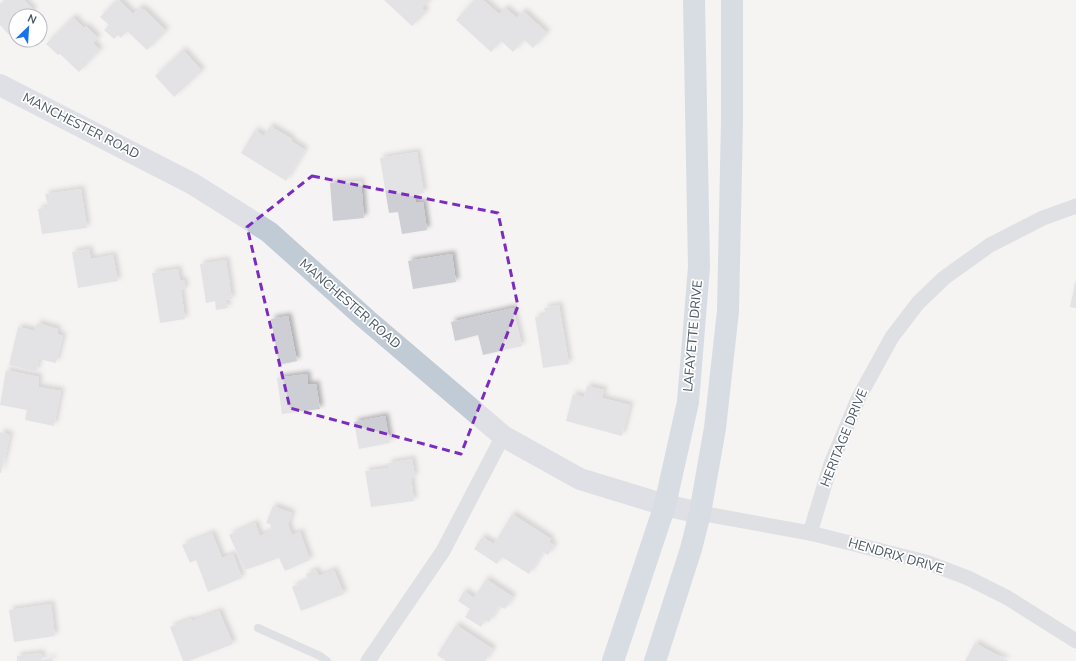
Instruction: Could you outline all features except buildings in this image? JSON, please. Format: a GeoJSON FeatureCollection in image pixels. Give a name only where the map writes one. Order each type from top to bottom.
{"type":"FeatureCollection","features":[{"type":"Feature","properties":{"kind":"main road","name":"LAFAYETTE DRIVE"},"geometry":{"type":"LineString","coordinates":[[613,661],[665,505],[688,402],[699,267],[694,0]]}},
{"type":"Feature","properties":{"kind":"main road"},"geometry":{"type":"LineString","coordinates":[[655,661],[691,549],[700,513],[715,428],[728,311],[732,120],[732,0]]}},
{"type":"Feature","properties":{"kind":"street","name":"MANCHESTER ROAD"},"geometry":{"type":"LineString","coordinates":[[0,85],[193,184],[269,232],[366,319],[503,436],[580,479],[665,505],[700,513]]}},
{"type":"Feature","properties":{"kind":"street","name":"HERITAGE DRIVE"},"geometry":{"type":"LineString","coordinates":[[810,533],[831,464],[858,397],[892,337],[918,303],[944,278],[990,245],[1043,218],[1076,206]]}},
{"type":"Feature","properties":{"kind":"street"},"geometry":{"type":"LineString","coordinates":[[368,661],[443,551],[503,436]]}},
{"type":"Feature","properties":{"kind":"street","name":"HENDRIX DRIVE"},"geometry":{"type":"LineString","coordinates":[[700,513],[810,533],[926,562],[968,578],[1008,598],[1076,641]]}},
{"type":"Feature","properties":{"kind":"lane"},"geometry":{"type":"LineString","coordinates":[[258,628],[320,656],[327,661]]}},
{"type":"Feature","properties":{"kind":"highlighted area"},"geometry":{"type":"Polygon","coordinates":[[[312,176],[498,213],[518,306],[461,454],[290,408],[247,227],[312,176]]]}}]}
